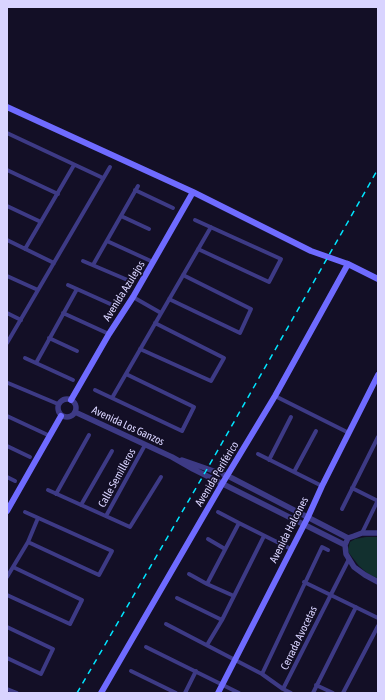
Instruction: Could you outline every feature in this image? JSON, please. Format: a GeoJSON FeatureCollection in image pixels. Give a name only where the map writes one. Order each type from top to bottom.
{"type":"FeatureCollection","features":[{"type":"Feature","properties":{"kind":"main road"},"geometry":{"type":"LineString","coordinates":[[7,107],[192,192],[311,251],[348,264],[378,279]]}},
{"type":"Feature","properties":{"kind":"main road","name":"Avenida Azulejos"},"geometry":{"type":"LineString","coordinates":[[71,400],[109,334],[136,298],[153,262],[192,192]]}},
{"type":"Feature","properties":{"kind":"main road","name":"Avenida Periférico"},"geometry":{"type":"LineString","coordinates":[[101,693],[222,484],[275,396],[348,264]]}},
{"type":"Feature","properties":{"kind":"main road","name":"Avenida Halcones"},"geometry":{"type":"LineString","coordinates":[[218,693],[308,517],[348,433],[378,375]]}},
{"type":"Feature","properties":{"kind":"main road"},"geometry":{"type":"LineString","coordinates":[[7,509],[61,416]]}},
{"type":"Feature","properties":{"kind":"street"},"geometry":{"type":"LineString","coordinates":[[7,133],[103,178]]}},
{"type":"Feature","properties":{"kind":"street"},"geometry":{"type":"LineString","coordinates":[[26,249],[74,165]]}},
{"type":"Feature","properties":{"kind":"street"},"geometry":{"type":"LineString","coordinates":[[7,343],[110,167]]}},
{"type":"Feature","properties":{"kind":"street"},"geometry":{"type":"LineString","coordinates":[[7,170],[58,194]]}},
{"type":"Feature","properties":{"kind":"street"},"geometry":{"type":"LineString","coordinates":[[93,265],[137,188],[173,208]]}},
{"type":"Feature","properties":{"kind":"street"},"geometry":{"type":"LineString","coordinates":[[7,206],[41,222]]}},
{"type":"Feature","properties":{"kind":"street"},"geometry":{"type":"LineString","coordinates":[[121,216],[149,229]]}},
{"type":"Feature","properties":{"kind":"street"},"geometry":{"type":"LineString","coordinates":[[195,220],[281,259],[269,282],[198,249]]}},
{"type":"Feature","properties":{"kind":"street"},"geometry":{"type":"LineString","coordinates":[[112,398],[211,227]]}},
{"type":"Feature","properties":{"kind":"street"},"geometry":{"type":"LineString","coordinates":[[7,240],[54,263]]}},
{"type":"Feature","properties":{"kind":"street"},"geometry":{"type":"LineString","coordinates":[[107,241],[153,262]]}},
{"type":"Feature","properties":{"kind":"street"},"geometry":{"type":"LineString","coordinates":[[83,261],[130,281]]}},
{"type":"Feature","properties":{"kind":"street"},"geometry":{"type":"LineString","coordinates":[[7,276],[38,290]]}},
{"type":"Feature","properties":{"kind":"street"},"geometry":{"type":"LineString","coordinates":[[169,299],[240,333],[251,308],[183,276]]}},
{"type":"Feature","properties":{"kind":"street"},"geometry":{"type":"LineString","coordinates":[[68,285],[117,307]]}},
{"type":"Feature","properties":{"kind":"street"},"geometry":{"type":"LineString","coordinates":[[36,363],[77,289]]}},
{"type":"Feature","properties":{"kind":"street"},"geometry":{"type":"LineString","coordinates":[[136,298],[161,313]]}},
{"type":"Feature","properties":{"kind":"street"},"geometry":{"type":"LineString","coordinates":[[7,313],[21,320]]}},
{"type":"Feature","properties":{"kind":"street"},"geometry":{"type":"LineString","coordinates":[[63,313],[109,334]]}},
{"type":"Feature","properties":{"kind":"street"},"geometry":{"type":"LineString","coordinates":[[140,349],[211,381],[224,358],[155,323]]}},
{"type":"Feature","properties":{"kind":"street"},"geometry":{"type":"LineString","coordinates":[[49,338],[78,351]]}},
{"type":"Feature","properties":{"kind":"street"},"geometry":{"type":"LineString","coordinates":[[25,358],[73,380]]}},
{"type":"Feature","properties":{"kind":"street"},"geometry":{"type":"LineString","coordinates":[[95,390],[182,431],[194,407],[126,374]]}},
{"type":"Feature","properties":{"kind":"street"},"geometry":{"type":"LineString","coordinates":[[8,383],[58,404]]}},
{"type":"Feature","properties":{"kind":"street"},"geometry":{"type":"LineString","coordinates":[[275,396],[348,433]]}},
{"type":"Feature","properties":{"kind":"street"},"geometry":{"type":"LineString","coordinates":[[65,399],[71,400],[76,407],[74,415],[69,417],[61,416],[58,412],[58,404],[65,399]]}},
{"type":"Feature","properties":{"kind":"street","name":"Avenida Los Ganzos"},"geometry":{"type":"LineString","coordinates":[[75,412],[194,467]]}},
{"type":"Feature","properties":{"kind":"street"},"geometry":{"type":"LineString","coordinates":[[7,416],[50,436]]}},
{"type":"Feature","properties":{"kind":"street"},"geometry":{"type":"LineString","coordinates":[[269,460],[291,417]]}},
{"type":"Feature","properties":{"kind":"street"},"geometry":{"type":"LineString","coordinates":[[294,472],[316,431]]}},
{"type":"Feature","properties":{"kind":"street"},"geometry":{"type":"LineString","coordinates":[[56,494],[89,435]]}},
{"type":"Feature","properties":{"kind":"street"},"geometry":{"type":"LineString","coordinates":[[342,509],[378,437]]}},
{"type":"Feature","properties":{"kind":"street","name":"Calle Semilleros"},"geometry":{"type":"LineString","coordinates":[[48,490],[106,516],[146,445]]}},
{"type":"Feature","properties":{"kind":"street"},"geometry":{"type":"LineString","coordinates":[[7,446],[30,457]]}},
{"type":"Feature","properties":{"kind":"street"},"geometry":{"type":"LineString","coordinates":[[81,505],[112,452]]}},
{"type":"Feature","properties":{"kind":"street"},"geometry":{"type":"LineString","coordinates":[[258,454],[322,486]]}},
{"type":"Feature","properties":{"kind":"street"},"geometry":{"type":"LineString","coordinates":[[194,467],[211,470],[228,476],[348,538]]}},
{"type":"Feature","properties":{"kind":"street"},"geometry":{"type":"LineString","coordinates":[[194,467],[222,484],[345,545]]}},
{"type":"Feature","properties":{"kind":"street"},"geometry":{"type":"LineString","coordinates":[[207,476],[211,470]]}},
{"type":"Feature","properties":{"kind":"street"},"geometry":{"type":"LineString","coordinates":[[7,477],[15,481]]}},
{"type":"Feature","properties":{"kind":"street"},"geometry":{"type":"LineString","coordinates":[[106,516],[130,527],[161,477]]}},
{"type":"Feature","properties":{"kind":"street"},"geometry":{"type":"LineString","coordinates":[[352,488],[378,501],[362,533]]}},
{"type":"Feature","properties":{"kind":"street"},"geometry":{"type":"LineString","coordinates":[[25,512],[112,551],[99,575],[28,542]]}},
{"type":"Feature","properties":{"kind":"street"},"geometry":{"type":"LineString","coordinates":[[218,512],[291,549]]}},
{"type":"Feature","properties":{"kind":"street"},"geometry":{"type":"LineString","coordinates":[[7,577],[28,542],[38,518]]}},
{"type":"Feature","properties":{"kind":"street"},"geometry":{"type":"LineString","coordinates":[[207,584],[239,523]]}},
{"type":"Feature","properties":{"kind":"street"},"geometry":{"type":"LineString","coordinates":[[378,533],[362,533],[348,538],[345,545],[346,554],[354,567],[378,582]]}},
{"type":"Feature","properties":{"kind":"street"},"geometry":{"type":"LineString","coordinates":[[208,645],[264,536]]}},
{"type":"Feature","properties":{"kind":"street"},"geometry":{"type":"LineString","coordinates":[[208,539],[225,548]]}},
{"type":"Feature","properties":{"kind":"street","name":"Cerrada Avocetas"},"geometry":{"type":"LineString","coordinates":[[262,674],[304,582],[322,547],[328,550]]}},
{"type":"Feature","properties":{"kind":"street","name":"Cerrada Avocetas"},"geometry":{"type":"LineString","coordinates":[[283,689],[349,559]]}},
{"type":"Feature","properties":{"kind":"street"},"geometry":{"type":"LineString","coordinates":[[7,595],[70,624],[82,600],[13,567]]}},
{"type":"Feature","properties":{"kind":"street"},"geometry":{"type":"LineString","coordinates":[[189,574],[234,596]]}},
{"type":"Feature","properties":{"kind":"street"},"geometry":{"type":"LineString","coordinates":[[304,582],[378,618]]}},
{"type":"Feature","properties":{"kind":"street"},"geometry":{"type":"LineString","coordinates":[[178,598],[222,620]]}},
{"type":"Feature","properties":{"kind":"street"},"geometry":{"type":"LineString","coordinates":[[313,693],[356,607]]}},
{"type":"Feature","properties":{"kind":"street","name":"Cerrada Avocetas"},"geometry":{"type":"LineString","coordinates":[[166,624],[262,674],[291,693]]}},
{"type":"Feature","properties":{"kind":"street"},"geometry":{"type":"LineString","coordinates":[[343,693],[378,626]]}},
{"type":"Feature","properties":{"kind":"street"},"geometry":{"type":"LineString","coordinates":[[7,627],[53,649],[41,674],[7,658]]}},
{"type":"Feature","properties":{"kind":"street"},"geometry":{"type":"LineString","coordinates":[[146,647],[239,693]]}},
{"type":"Feature","properties":{"kind":"street"},"geometry":{"type":"LineString","coordinates":[[131,671],[176,693]]}},
{"type":"Feature","properties":{"kind":"street"},"geometry":{"type":"LineString","coordinates":[[185,693],[196,671]]}},
{"type":"Feature","properties":{"kind":"street"},"geometry":{"type":"LineString","coordinates":[[316,685],[334,693]]}},
{"type":"Feature","properties":{"kind":"street"},"geometry":{"type":"LineString","coordinates":[[7,688],[17,693]]}},
{"type":"Feature","properties":{"kind":"green space"},"geometry":{"type":"Polygon","coordinates":[[[378,537],[378,579],[367,573],[359,566],[349,553],[348,549],[350,542],[355,539],[378,537]]]}},
{"type":"Feature","properties":{"kind":"railway"},"geometry":{"type":"LineString","coordinates":[[77,693],[214,457],[378,169]]}}]}
